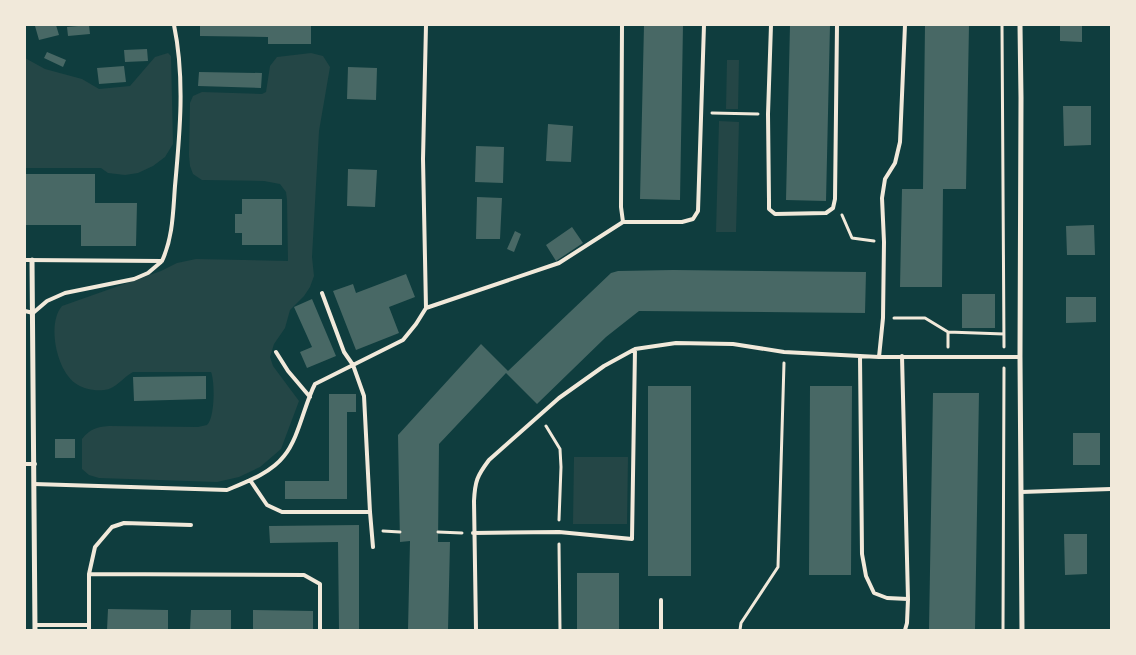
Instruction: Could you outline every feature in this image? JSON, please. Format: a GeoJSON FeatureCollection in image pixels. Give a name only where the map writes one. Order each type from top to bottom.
{"type":"FeatureCollection","features":[{"type":"Feature","properties":{"kind":"street"},"geometry":{"type":"LineString","coordinates":[[1020,25],[1022,630]]}},
{"type":"Feature","properties":{"kind":"street"},"geometry":{"type":"LineString","coordinates":[[32,260],[35,627]]}},
{"type":"Feature","properties":{"kind":"lane"},"geometry":{"type":"LineString","coordinates":[[25,311],[33,313],[47,301],[65,292],[134,279],[148,273],[162,261],[170,242],[179,142],[181,77],[174,25]]}},
{"type":"Feature","properties":{"kind":"lane"},"geometry":{"type":"LineString","coordinates":[[34,484],[227,490],[250,480],[274,465],[284,456],[315,384],[403,340],[426,308],[422,159],[426,25]]}},
{"type":"Feature","properties":{"kind":"lane"},"geometry":{"type":"LineString","coordinates":[[622,25],[621,207],[624,222]]}},
{"type":"Feature","properties":{"kind":"lane"},"geometry":{"type":"LineString","coordinates":[[426,308],[559,263],[624,222],[682,222],[693,219],[698,211],[704,25]]}},
{"type":"Feature","properties":{"kind":"lane"},"geometry":{"type":"LineString","coordinates":[[770,25],[768,114],[769,209],[775,214],[826,213],[833,208],[835,199],[837,25]]}},
{"type":"Feature","properties":{"kind":"lane"},"geometry":{"type":"LineString","coordinates":[[879,356],[883,318],[884,242],[882,198],[885,179],[895,163],[900,142],[905,25]]}},
{"type":"Feature","properties":{"kind":"lane"},"geometry":{"type":"LineString","coordinates":[[25,260],[162,261]]}},
{"type":"Feature","properties":{"kind":"lane"},"geometry":{"type":"LineString","coordinates":[[322,292],[344,352],[353,365],[364,396],[373,547]]}},
{"type":"Feature","properties":{"kind":"lane"},"geometry":{"type":"LineString","coordinates":[[476,630],[473,533],[475,482],[490,460],[559,398],[604,366],[634,349],[676,343],[733,344],[784,352],[860,356],[1020,357]]}},
{"type":"Feature","properties":{"kind":"lane"},"geometry":{"type":"LineString","coordinates":[[473,533],[559,532],[632,539],[634,349]]}},
{"type":"Feature","properties":{"kind":"lane"},"geometry":{"type":"LineString","coordinates":[[276,352],[288,371],[310,397]]}},
{"type":"Feature","properties":{"kind":"lane"},"geometry":{"type":"LineString","coordinates":[[860,356],[862,554],[866,576],[874,593],[887,598],[908,600]]}},
{"type":"Feature","properties":{"kind":"lane"},"geometry":{"type":"LineString","coordinates":[[902,356],[908,600],[908,623],[906,630]]}},
{"type":"Feature","properties":{"kind":"lane"},"geometry":{"type":"LineString","coordinates":[[25,464],[34,464]]}},
{"type":"Feature","properties":{"kind":"lane"},"geometry":{"type":"LineString","coordinates":[[250,480],[267,506],[282,512],[370,512]]}},
{"type":"Feature","properties":{"kind":"lane"},"geometry":{"type":"LineString","coordinates":[[1021,492],[1111,489]]}},
{"type":"Feature","properties":{"kind":"lane"},"geometry":{"type":"LineString","coordinates":[[35,627],[89,628],[89,574],[95,547],[112,527],[124,523],[191,525]]}},
{"type":"Feature","properties":{"kind":"lane"},"geometry":{"type":"LineString","coordinates":[[89,574],[304,575],[320,584],[320,630]]}},
{"type":"Feature","properties":{"kind":"lane"},"geometry":{"type":"LineString","coordinates":[[661,600],[661,630]]}},
{"type":"Feature","properties":{"kind":"path"},"geometry":{"type":"LineString","coordinates":[[1002,25],[1003,630]]}},
{"type":"Feature","properties":{"kind":"path"},"geometry":{"type":"LineString","coordinates":[[726,114],[748,114]]}},
{"type":"Feature","properties":{"kind":"path"},"geometry":{"type":"LineString","coordinates":[[835,199],[852,238],[884,242]]}},
{"type":"Feature","properties":{"kind":"path"},"geometry":{"type":"LineString","coordinates":[[883,318],[926,318],[948,332],[1004,334]]}},
{"type":"Feature","properties":{"kind":"path"},"geometry":{"type":"LineString","coordinates":[[740,630],[741,623],[778,567],[784,352]]}},
{"type":"Feature","properties":{"kind":"path"},"geometry":{"type":"LineString","coordinates":[[373,531],[400,532]]}},
{"type":"Feature","properties":{"kind":"path"},"geometry":{"type":"LineString","coordinates":[[438,532],[473,533]]}},
{"type":"Feature","properties":{"kind":"shaded area"},"geometry":{"type":"Polygon","coordinates":[[[168,53],[171,56],[173,144],[165,157],[153,166],[138,173],[125,175],[108,173],[101,168],[25,168],[25,58],[45,69],[82,79],[99,89],[130,86],[155,57],[168,53]]]}},
{"type":"Feature","properties":{"kind":"shaded area"},"geometry":{"type":"Polygon","coordinates":[[[311,53],[323,56],[330,67],[319,131],[312,257],[314,276],[304,296],[290,310],[285,328],[274,344],[270,357],[273,366],[299,401],[281,449],[260,467],[239,477],[217,482],[99,478],[89,475],[82,469],[82,439],[94,429],[109,426],[198,427],[207,425],[213,408],[214,391],[212,377],[211,372],[133,372],[108,389],[96,390],[82,387],[68,376],[59,357],[55,334],[57,314],[62,306],[161,271],[177,263],[196,259],[288,261],[287,200],[286,192],[280,184],[264,181],[202,180],[193,174],[189,155],[190,103],[193,96],[202,92],[262,94],[266,92],[270,66],[277,57],[311,53]]]}},
{"type":"Feature","properties":{"kind":"shaded area"},"geometry":{"type":"Polygon","coordinates":[[[727,60],[739,60],[738,109],[726,109],[727,60]]]}},
{"type":"Feature","properties":{"kind":"shaded area"},"geometry":{"type":"Polygon","coordinates":[[[719,121],[739,122],[736,232],[716,232],[719,121]]]}},
{"type":"Feature","properties":{"kind":"shaded area"},"geometry":{"type":"Polygon","coordinates":[[[574,457],[628,457],[627,524],[573,524],[574,457]]]}},
{"type":"Feature","properties":{"kind":"building"},"geometry":{"type":"Polygon","coordinates":[[[56,25],[59,35],[39,40],[35,26],[56,25]]]}},
{"type":"Feature","properties":{"kind":"building"},"geometry":{"type":"Polygon","coordinates":[[[89,25],[90,34],[68,36],[67,27],[89,25]]]}},
{"type":"Feature","properties":{"kind":"building"},"geometry":{"type":"Polygon","coordinates":[[[200,25],[311,25],[311,44],[268,44],[268,37],[200,36],[200,25]]]}},
{"type":"Feature","properties":{"kind":"building"},"geometry":{"type":"Polygon","coordinates":[[[644,25],[683,25],[680,200],[640,199],[644,25]]]}},
{"type":"Feature","properties":{"kind":"building"},"geometry":{"type":"Polygon","coordinates":[[[790,25],[830,25],[826,201],[786,200],[790,25]]]}},
{"type":"Feature","properties":{"kind":"building"},"geometry":{"type":"Polygon","coordinates":[[[925,25],[969,25],[966,189],[943,189],[942,287],[900,287],[902,189],[923,189],[925,25]]]}},
{"type":"Feature","properties":{"kind":"building"},"geometry":{"type":"Polygon","coordinates":[[[1060,25],[1082,25],[1082,42],[1060,41],[1060,25]]]}},
{"type":"Feature","properties":{"kind":"building"},"geometry":{"type":"Polygon","coordinates":[[[147,49],[148,61],[125,62],[124,50],[147,49]]]}},
{"type":"Feature","properties":{"kind":"building"},"geometry":{"type":"Polygon","coordinates":[[[47,52],[66,60],[63,67],[44,58],[47,52]]]}},
{"type":"Feature","properties":{"kind":"building"},"geometry":{"type":"Polygon","coordinates":[[[124,66],[126,82],[99,84],[97,68],[124,66]]]}},
{"type":"Feature","properties":{"kind":"building"},"geometry":{"type":"Polygon","coordinates":[[[348,67],[377,68],[376,100],[347,99],[348,67]]]}},
{"type":"Feature","properties":{"kind":"building"},"geometry":{"type":"Polygon","coordinates":[[[199,72],[262,73],[261,88],[198,86],[199,72]]]}},
{"type":"Feature","properties":{"kind":"building"},"geometry":{"type":"Polygon","coordinates":[[[1063,106],[1091,106],[1091,145],[1064,146],[1063,106]]]}},
{"type":"Feature","properties":{"kind":"building"},"geometry":{"type":"Polygon","coordinates":[[[548,124],[573,126],[571,162],[546,161],[548,124]]]}},
{"type":"Feature","properties":{"kind":"building"},"geometry":{"type":"Polygon","coordinates":[[[476,146],[504,147],[503,183],[475,182],[476,146]]]}},
{"type":"Feature","properties":{"kind":"building"},"geometry":{"type":"Polygon","coordinates":[[[348,169],[377,170],[375,207],[347,206],[348,169]]]}},
{"type":"Feature","properties":{"kind":"building"},"geometry":{"type":"Polygon","coordinates":[[[25,174],[95,174],[95,203],[137,203],[136,246],[81,246],[81,225],[25,225],[25,174]]]}},
{"type":"Feature","properties":{"kind":"building"},"geometry":{"type":"Polygon","coordinates":[[[477,197],[502,198],[500,239],[476,239],[477,197]]]}},
{"type":"Feature","properties":{"kind":"building"},"geometry":{"type":"Polygon","coordinates":[[[242,199],[282,199],[282,245],[242,245],[242,233],[235,233],[235,214],[242,214],[242,199]]]}},
{"type":"Feature","properties":{"kind":"building"},"geometry":{"type":"Polygon","coordinates":[[[1094,225],[1095,255],[1067,255],[1066,226],[1094,225]]]}},
{"type":"Feature","properties":{"kind":"building"},"geometry":{"type":"Polygon","coordinates":[[[572,227],[583,243],[556,261],[546,245],[572,227]]]}},
{"type":"Feature","properties":{"kind":"building"},"geometry":{"type":"Polygon","coordinates":[[[515,231],[521,234],[514,252],[507,249],[515,231]]]}},
{"type":"Feature","properties":{"kind":"building"},"geometry":{"type":"Polygon","coordinates":[[[618,271],[866,272],[865,313],[639,311],[606,337],[537,404],[506,373],[439,444],[438,542],[450,542],[448,630],[408,630],[410,541],[400,542],[398,435],[481,344],[508,371],[611,273],[618,271]]]}},
{"type":"Feature","properties":{"kind":"building"},"geometry":{"type":"Polygon","coordinates":[[[406,274],[415,297],[389,307],[399,333],[356,350],[333,291],[353,284],[356,293],[406,274]]]}},
{"type":"Feature","properties":{"kind":"building"},"geometry":{"type":"Polygon","coordinates":[[[962,294],[995,294],[995,328],[962,328],[962,294]]]}},
{"type":"Feature","properties":{"kind":"building"},"geometry":{"type":"Polygon","coordinates":[[[1066,297],[1096,297],[1096,322],[1066,323],[1066,297]]]}},
{"type":"Feature","properties":{"kind":"building"},"geometry":{"type":"Polygon","coordinates":[[[312,299],[336,356],[307,368],[300,352],[312,347],[294,307],[312,299]]]}},
{"type":"Feature","properties":{"kind":"building"},"geometry":{"type":"Polygon","coordinates":[[[206,376],[206,399],[134,401],[133,377],[206,376]]]}},
{"type":"Feature","properties":{"kind":"building"},"geometry":{"type":"Polygon","coordinates":[[[648,386],[691,386],[691,576],[648,576],[648,386]]]}},
{"type":"Feature","properties":{"kind":"building"},"geometry":{"type":"Polygon","coordinates":[[[810,386],[852,386],[851,575],[809,575],[810,386]]]}},
{"type":"Feature","properties":{"kind":"building"},"geometry":{"type":"Polygon","coordinates":[[[933,393],[979,393],[975,630],[929,630],[933,393]]]}},
{"type":"Feature","properties":{"kind":"building"},"geometry":{"type":"Polygon","coordinates":[[[329,394],[356,394],[356,412],[347,412],[347,499],[285,499],[285,481],[329,481],[329,394]]]}},
{"type":"Feature","properties":{"kind":"building"},"geometry":{"type":"Polygon","coordinates":[[[1073,433],[1100,433],[1100,465],[1073,465],[1073,433]]]}},
{"type":"Feature","properties":{"kind":"building"},"geometry":{"type":"Polygon","coordinates":[[[55,439],[75,439],[75,458],[55,458],[55,439]]]}},
{"type":"Feature","properties":{"kind":"building"},"geometry":{"type":"Polygon","coordinates":[[[359,525],[359,630],[339,630],[338,542],[270,543],[269,526],[359,525]]]}},
{"type":"Feature","properties":{"kind":"building"},"geometry":{"type":"Polygon","coordinates":[[[1064,534],[1087,534],[1087,574],[1065,575],[1064,534]]]}},
{"type":"Feature","properties":{"kind":"building"},"geometry":{"type":"Polygon","coordinates":[[[577,573],[619,573],[619,630],[577,630],[577,573]]]}},
{"type":"Feature","properties":{"kind":"building"},"geometry":{"type":"Polygon","coordinates":[[[108,609],[168,610],[168,630],[107,630],[108,609]]]}},
{"type":"Feature","properties":{"kind":"building"},"geometry":{"type":"Polygon","coordinates":[[[191,610],[231,610],[231,630],[190,630],[191,610]]]}},
{"type":"Feature","properties":{"kind":"building"},"geometry":{"type":"Polygon","coordinates":[[[253,610],[313,611],[313,630],[253,630],[253,610]]]}}]}
